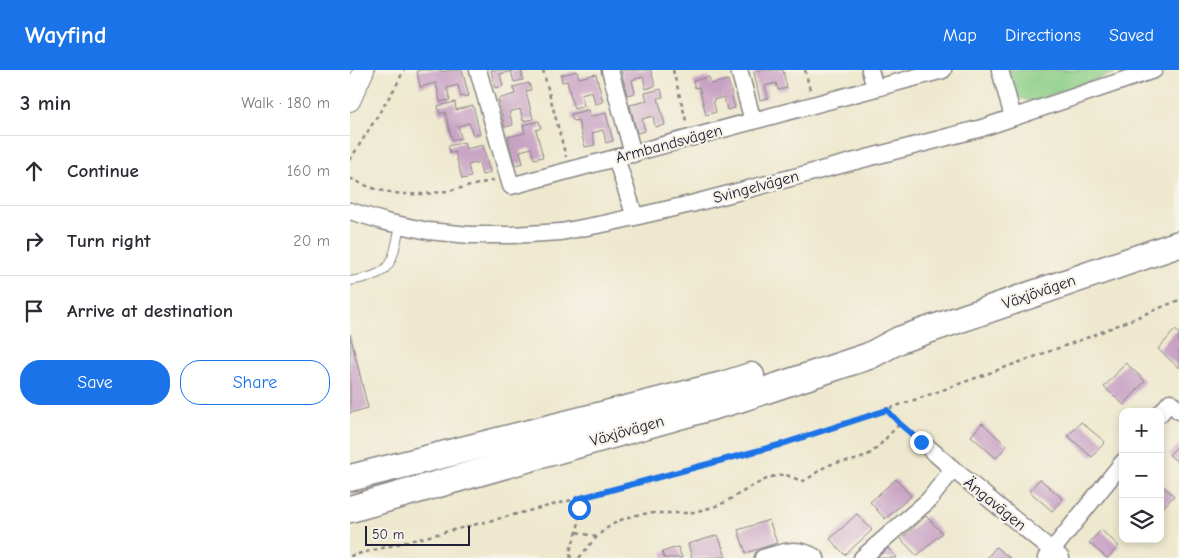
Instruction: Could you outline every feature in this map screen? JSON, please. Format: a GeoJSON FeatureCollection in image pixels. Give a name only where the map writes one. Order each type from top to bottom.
{"type":"FeatureCollection","features":[{"type":"Feature","properties":{"kind":"highway","name":"Växjövägen"},"geometry":{"type":"LineString","coordinates":[[350,510],[739,399],[869,356],[899,340],[1179,244]]}},
{"type":"Feature","properties":{"kind":"highway","name":"Växjövägen"},"geometry":{"type":"LineString","coordinates":[[350,478],[726,384],[859,345],[899,340]]}},
{"type":"Feature","properties":{"kind":"street"},"geometry":{"type":"LineString","coordinates":[[350,101],[364,70]]}},
{"type":"Feature","properties":{"kind":"street","name":"Armbandsvägen"},"geometry":{"type":"LineString","coordinates":[[478,70],[511,186],[943,70]]}},
{"type":"Feature","properties":{"kind":"street"},"geometry":{"type":"LineString","coordinates":[[610,70],[633,154]]}},
{"type":"Feature","properties":{"kind":"street"},"geometry":{"type":"LineString","coordinates":[[739,70],[753,121]]}},
{"type":"Feature","properties":{"kind":"street"},"geometry":{"type":"LineString","coordinates":[[870,70],[875,88]]}},
{"type":"Feature","properties":{"kind":"street"},"geometry":{"type":"LineString","coordinates":[[1000,70],[1013,117]]}},
{"type":"Feature","properties":{"kind":"street","name":"Svingelvägen"},"geometry":{"type":"LineString","coordinates":[[350,211],[386,222],[428,231],[470,235],[561,232],[700,201],[973,130],[1154,70]]}},
{"type":"Feature","properties":{"kind":"street"},"geometry":{"type":"LineString","coordinates":[[616,158],[635,217]]}},
{"type":"Feature","properties":{"kind":"street","name":"Ängavägen"},"geometry":{"type":"LineString","coordinates":[[930,449],[952,470],[1053,555]]}},
{"type":"Feature","properties":{"kind":"street"},"geometry":{"type":"LineString","coordinates":[[1053,555],[1119,467]]}},
{"type":"Feature","properties":{"kind":"street"},"geometry":{"type":"LineString","coordinates":[[862,558],[929,500],[952,470]]}},
{"type":"Feature","properties":{"kind":"street"},"geometry":{"type":"LineString","coordinates":[[763,558],[794,550],[802,551],[816,558]]}},
{"type":"Feature","properties":{"kind":"lane"},"geometry":{"type":"LineString","coordinates":[[350,281],[376,275],[388,266],[392,258],[400,225]]}},
{"type":"Feature","properties":{"kind":"path"},"geometry":{"type":"LineString","coordinates":[[350,160],[404,70]]}},
{"type":"Feature","properties":{"kind":"path"},"geometry":{"type":"LineString","coordinates":[[543,70],[567,160]]}},
{"type":"Feature","properties":{"kind":"path"},"geometry":{"type":"LineString","coordinates":[[673,70],[688,129]]}},
{"type":"Feature","properties":{"kind":"path"},"geometry":{"type":"LineString","coordinates":[[804,70],[811,96]]}},
{"type":"Feature","properties":{"kind":"path"},"geometry":{"type":"LineString","coordinates":[[350,556],[577,499],[779,445],[887,410],[1089,337],[1179,300]]}},
{"type":"Feature","properties":{"kind":"path"},"geometry":{"type":"LineString","coordinates":[[887,410],[900,424],[930,449]]}},
{"type":"Feature","properties":{"kind":"path"},"geometry":{"type":"LineString","coordinates":[[579,558],[604,529],[634,515],[645,513],[688,513],[718,505],[767,478],[777,475],[785,475],[803,482],[834,463],[866,456],[880,446],[884,439],[900,424]]}},
{"type":"Feature","properties":{"kind":"path"},"geometry":{"type":"LineString","coordinates":[[571,558],[570,554],[577,532],[579,513],[577,499]]}},
{"type":"Feature","properties":{"kind":"path"},"geometry":{"type":"LineString","coordinates":[[577,532],[596,537]]}},
{"type":"Feature","properties":{"kind":"green space"},"geometry":{"type":"Polygon","coordinates":[[[1006,70],[1123,70],[1033,101],[1016,95],[1009,82],[1006,70]]]}},
{"type":"Feature","properties":{"kind":"building"},"geometry":{"type":"Polygon","coordinates":[[[441,70],[442,72],[462,70],[469,96],[461,97],[458,85],[447,88],[450,100],[440,102],[436,83],[420,87],[417,71],[441,70]]]}},
{"type":"Feature","properties":{"kind":"building"},"geometry":{"type":"Polygon","coordinates":[[[491,70],[521,70],[523,80],[514,82],[511,71],[500,74],[503,86],[495,88],[491,70]]]}},
{"type":"Feature","properties":{"kind":"building"},"geometry":{"type":"Polygon","coordinates":[[[621,70],[651,70],[655,86],[646,89],[643,77],[632,80],[635,93],[627,95],[621,70]]]}},
{"type":"Feature","properties":{"kind":"building"},"geometry":{"type":"Polygon","coordinates":[[[760,70],[783,70],[787,88],[778,90],[776,83],[765,86],[768,98],[760,100],[754,72],[760,70]]]}},
{"type":"Feature","properties":{"kind":"building"},"geometry":{"type":"Polygon","coordinates":[[[577,71],[579,78],[596,74],[603,102],[595,104],[592,91],[581,94],[584,106],[574,109],[567,81],[562,82],[561,75],[577,71]]]}},
{"type":"Feature","properties":{"kind":"building"},"geometry":{"type":"Polygon","coordinates":[[[709,77],[711,84],[728,80],[735,108],[727,110],[724,97],[713,100],[716,112],[706,115],[699,87],[695,88],[693,81],[709,77]]]}},
{"type":"Feature","properties":{"kind":"building"},"geometry":{"type":"Polygon","coordinates":[[[529,83],[531,90],[526,91],[533,119],[523,121],[520,109],[509,112],[513,125],[505,127],[498,99],[515,94],[513,87],[529,83]]]}},
{"type":"Feature","properties":{"kind":"building"},"geometry":{"type":"Polygon","coordinates":[[[661,89],[663,97],[658,98],[665,125],[655,127],[653,116],[642,119],[645,131],[637,133],[630,105],[647,101],[645,93],[661,89]]]}},
{"type":"Feature","properties":{"kind":"building"},"geometry":{"type":"Polygon","coordinates":[[[455,102],[456,110],[473,105],[480,134],[473,135],[469,123],[458,126],[461,138],[452,140],[445,112],[440,114],[438,106],[455,102]]]}},
{"type":"Feature","properties":{"kind":"building"},"geometry":{"type":"Polygon","coordinates":[[[588,110],[590,117],[606,113],[613,141],[606,143],[603,130],[592,133],[595,145],[585,147],[578,120],[573,121],[571,114],[588,110]]]}},
{"type":"Feature","properties":{"kind":"building"},"geometry":{"type":"Polygon","coordinates":[[[539,121],[541,128],[536,130],[543,157],[534,159],[531,148],[520,151],[523,163],[515,165],[508,137],[525,133],[523,125],[539,121]]]}},
{"type":"Feature","properties":{"kind":"building"},"geometry":{"type":"Polygon","coordinates":[[[464,142],[466,149],[483,145],[490,173],[482,175],[479,162],[468,165],[471,177],[462,179],[455,152],[450,153],[448,146],[464,142]]]}},
{"type":"Feature","properties":{"kind":"building"},"geometry":{"type":"Polygon","coordinates":[[[1175,330],[1179,333],[1179,368],[1158,349],[1175,330]]]}},
{"type":"Feature","properties":{"kind":"building"},"geometry":{"type":"Polygon","coordinates":[[[350,334],[368,408],[350,413],[350,334]]]}},
{"type":"Feature","properties":{"kind":"building"},"geometry":{"type":"Polygon","coordinates":[[[1126,363],[1145,381],[1124,405],[1104,387],[1126,363]]]}},
{"type":"Feature","properties":{"kind":"building"},"geometry":{"type":"Polygon","coordinates":[[[1081,422],[1105,442],[1092,457],[1068,436],[1081,422]]]}},
{"type":"Feature","properties":{"kind":"building"},"geometry":{"type":"Polygon","coordinates":[[[982,423],[1007,446],[996,458],[971,436],[982,423]]]}},
{"type":"Feature","properties":{"kind":"building"},"geometry":{"type":"Polygon","coordinates":[[[1179,444],[1179,463],[1169,455],[1179,444]]]}},
{"type":"Feature","properties":{"kind":"building"},"geometry":{"type":"Polygon","coordinates":[[[896,479],[911,496],[885,519],[870,502],[896,479]]]}},
{"type":"Feature","properties":{"kind":"building"},"geometry":{"type":"Polygon","coordinates":[[[1040,479],[1063,499],[1052,511],[1029,491],[1040,479]]]}},
{"type":"Feature","properties":{"kind":"building"},"geometry":{"type":"Polygon","coordinates":[[[1164,487],[1174,496],[1164,507],[1164,487]]]}},
{"type":"Feature","properties":{"kind":"building"},"geometry":{"type":"Polygon","coordinates":[[[857,514],[872,530],[845,555],[830,539],[857,514]]]}},
{"type":"Feature","properties":{"kind":"building"},"geometry":{"type":"Polygon","coordinates":[[[926,516],[942,533],[917,556],[901,539],[926,516]]]}},
{"type":"Feature","properties":{"kind":"building"},"geometry":{"type":"Polygon","coordinates":[[[769,520],[777,543],[746,553],[738,530],[769,520]]]}},
{"type":"Feature","properties":{"kind":"building"},"geometry":{"type":"Polygon","coordinates":[[[1101,530],[1119,546],[1108,558],[1089,543],[1101,530]]]}},
{"type":"Feature","properties":{"kind":"building"},"geometry":{"type":"Polygon","coordinates":[[[718,535],[726,557],[692,558],[688,544],[718,535]]]}},
{"type":"Feature","properties":{"kind":"building"},"geometry":{"type":"Polygon","coordinates":[[[678,547],[682,558],[664,558],[662,552],[678,547]]]}},
{"type":"Feature","properties":{"kind":"building"},"geometry":{"type":"Polygon","coordinates":[[[996,547],[1010,558],[987,558],[996,547]]]}},
{"type":"Feature","properties":{"kind":"building"},"geometry":{"type":"Polygon","coordinates":[[[888,548],[897,558],[877,558],[888,548]]]}},
{"type":"Feature","properties":{"kind":"route"},"geometry":{"type":"LineString","coordinates":[[579,508],[577,499],[779,445],[887,410],[891,416],[921,442]]}}]}
